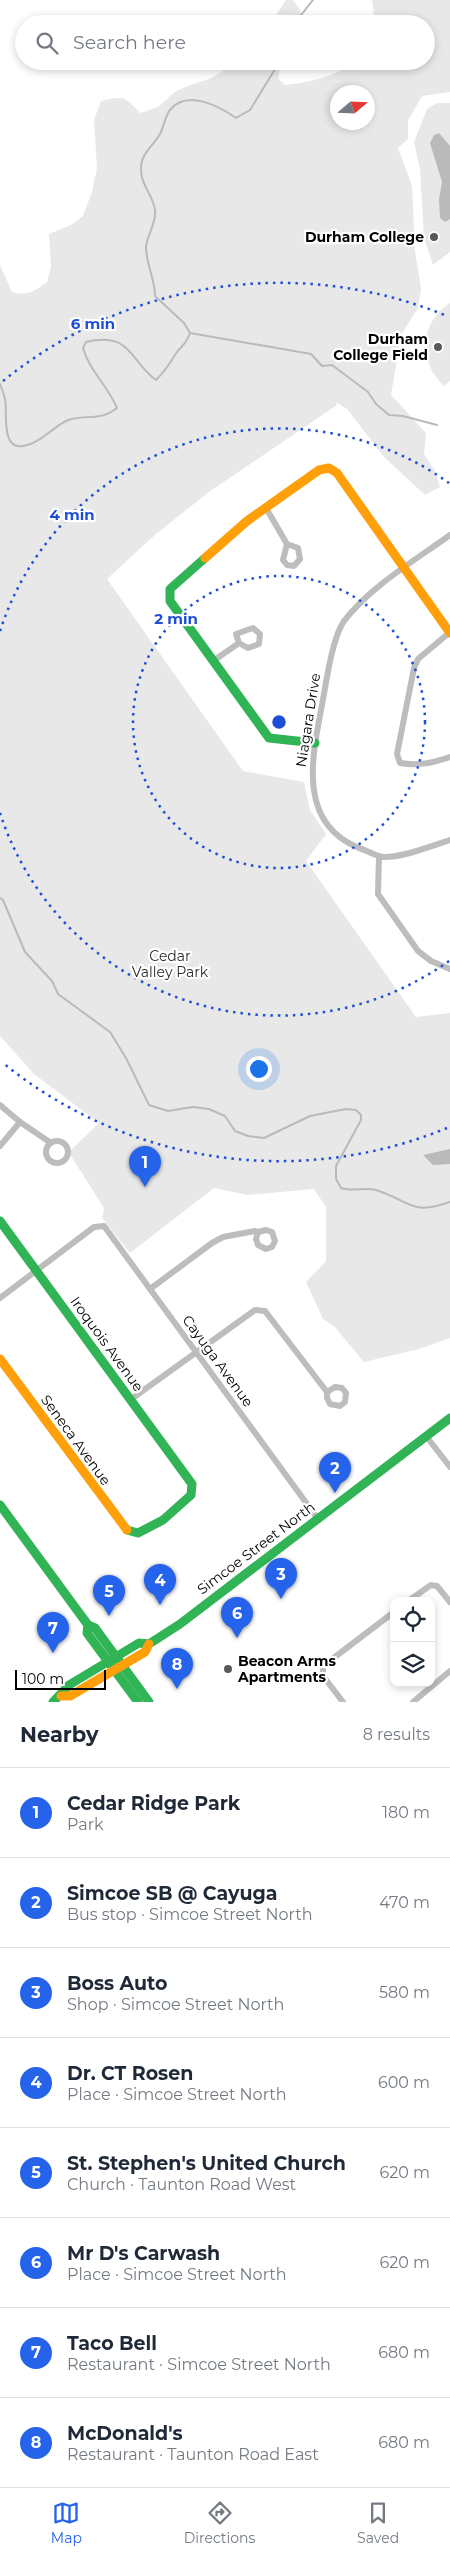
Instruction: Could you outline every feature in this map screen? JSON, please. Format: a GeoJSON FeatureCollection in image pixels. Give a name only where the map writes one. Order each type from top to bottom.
{"type":"FeatureCollection","features":[{"type":"Feature","properties":{"kind":"street"},"geometry":{"type":"LineString","coordinates":[[315,743],[269,738],[170,601],[170,589],[247,521],[319,470],[329,468],[337,473],[450,632],[418,659],[414,668],[396,754],[400,763],[423,766],[450,757]]}},
{"type":"Feature","properties":{"kind":"street"},"geometry":{"type":"LineString","coordinates":[[266,508],[287,544]]}},
{"type":"Feature","properties":{"kind":"street","name":"Niagara Drive"},"geometry":{"type":"LineString","coordinates":[[380,856],[346,842],[331,828],[319,810],[312,782],[315,743],[330,661],[343,623],[363,601],[450,535]]}},
{"type":"Feature","properties":{"kind":"street"},"geometry":{"type":"LineString","coordinates":[[213,661],[239,643]]}},
{"type":"Feature","properties":{"kind":"street"},"geometry":{"type":"LineString","coordinates":[[450,840],[403,853],[380,856],[378,894],[418,950],[431,961],[450,969]]}},
{"type":"Feature","properties":{"kind":"street"},"geometry":{"type":"LineString","coordinates":[[0,1105],[20,1122],[51,1143]]}},
{"type":"Feature","properties":{"kind":"street"},"geometry":{"type":"LineString","coordinates":[[0,1146],[20,1122]]}},
{"type":"Feature","properties":{"kind":"street","name":"Iroquois Avenue"},"geometry":{"type":"LineString","coordinates":[[0,1221],[192,1484]]}},
{"type":"Feature","properties":{"kind":"street","name":"Cayuga Avenue"},"geometry":{"type":"LineString","coordinates":[[36,1271],[94,1227],[102,1225],[107,1229],[318,1519]]}},
{"type":"Feature","properties":{"kind":"street"},"geometry":{"type":"LineString","coordinates":[[150,1289],[216,1240],[251,1231],[258,1232]]}},
{"type":"Feature","properties":{"kind":"street"},"geometry":{"type":"LineString","coordinates":[[0,1298],[36,1271]]}},
{"type":"Feature","properties":{"kind":"street"},"geometry":{"type":"LineString","coordinates":[[130,1400],[250,1312],[260,1310],[265,1312],[327,1392]]}},
{"type":"Feature","properties":{"kind":"street","name":"Seneca Avenue"},"geometry":{"type":"LineString","coordinates":[[0,1359],[122,1526],[132,1534],[143,1533],[183,1503],[191,1495],[192,1484]]}},
{"type":"Feature","properties":{"kind":"street","name":"Simcoe Street North"},"geometry":{"type":"LineString","coordinates":[[61,1696],[70,1696],[145,1652],[149,1644],[180,1624],[450,1418]]}},
{"type":"Feature","properties":{"kind":"street"},"geometry":{"type":"LineString","coordinates":[[426,1436],[450,1467]]}},
{"type":"Feature","properties":{"kind":"street"},"geometry":{"type":"LineString","coordinates":[[0,1505],[88,1625],[95,1628],[112,1659],[114,1670],[138,1702]]}},
{"type":"Feature","properties":{"kind":"street"},"geometry":{"type":"LineString","coordinates":[[414,1597],[431,1585],[438,1586],[450,1602]]}},
{"type":"Feature","properties":{"kind":"street"},"geometry":{"type":"LineString","coordinates":[[343,1702],[323,1676],[323,1666],[390,1615]]}},
{"type":"Feature","properties":{"kind":"street","name":"Simcoe Street North"},"geometry":{"type":"LineString","coordinates":[[53,1702],[61,1696],[65,1688],[112,1659],[140,1644],[149,1644]]}},
{"type":"Feature","properties":{"kind":"street"},"geometry":{"type":"LineString","coordinates":[[112,1659],[123,1665],[149,1702]]}},
{"type":"Feature","properties":{"kind":"street"},"geometry":{"type":"LineString","coordinates":[[413,1702],[450,1671]]}},
{"type":"Feature","properties":{"kind":"green space"},"geometry":{"type":"Polygon","coordinates":[[[286,0],[293,0],[301,15],[276,15],[286,0]]]}},
{"type":"Feature","properties":{"kind":"green space","name":"Cedar Valley Park"},"geometry":{"type":"Polygon","coordinates":[[[372,0],[450,0],[450,92],[422,96],[408,120],[408,139],[398,148],[412,186],[415,251],[421,289],[418,308],[401,335],[391,395],[426,433],[424,454],[435,471],[440,487],[425,495],[385,458],[347,409],[336,402],[337,405],[209,492],[156,534],[107,579],[243,771],[304,782],[310,810],[326,834],[306,861],[416,1017],[450,1013],[450,1338],[419,1349],[364,1362],[334,1326],[323,1319],[306,1282],[326,1261],[326,1207],[314,1189],[248,1195],[214,1188],[130,1253],[102,1218],[104,1208],[71,1156],[71,1150],[99,1123],[34,1074],[0,1036],[0,265],[12,292],[27,293],[47,282],[51,267],[49,234],[71,225],[83,216],[92,192],[97,168],[94,120],[101,101],[115,98],[127,100],[140,113],[159,106],[177,91],[213,77],[223,70],[280,70],[278,78],[285,85],[323,78],[341,70],[435,70],[435,15],[374,15],[372,0]]]}},
{"type":"Feature","properties":{"kind":"green space"},"geometry":{"type":"Polygon","coordinates":[[[437,103],[450,103],[450,252],[433,265],[424,237],[420,169],[414,142],[427,109],[437,103]]]}},
{"type":"Feature","properties":{"kind":"green space","name":"Durham College Field"},"geometry":{"type":"Polygon","coordinates":[[[450,303],[450,381],[444,386],[430,366],[426,354],[426,343],[432,321],[450,303]]]}},
{"type":"Feature","properties":{"kind":"shaded area"},"geometry":{"type":"Polygon","coordinates":[[[439,133],[450,146],[450,219],[445,222],[440,218],[439,199],[442,182],[430,143],[434,135],[439,133]]]}},
{"type":"Feature","properties":{"kind":"shaded area"},"geometry":{"type":"Polygon","coordinates":[[[450,1149],[450,1164],[433,1165],[423,1155],[450,1149]]]}},
{"type":"Feature","properties":{"kind":"waterway"},"geometry":{"type":"LineString","coordinates":[[301,15],[313,0]]}},
{"type":"Feature","properties":{"kind":"waterway"},"geometry":{"type":"LineString","coordinates":[[190,333],[184,323],[155,296],[146,247],[155,219],[155,210],[142,179],[141,167],[143,158],[160,134],[168,112],[177,104],[194,100],[203,102],[221,109],[236,118],[250,110],[274,70]]}},
{"type":"Feature","properties":{"kind":"waterway"},"geometry":{"type":"LineString","coordinates":[[190,333],[311,354],[322,366],[332,365],[368,392],[376,404],[389,415],[403,416],[437,425]]}},
{"type":"Feature","properties":{"kind":"waterway"},"geometry":{"type":"LineString","coordinates":[[0,384],[6,405],[6,429],[8,436],[16,446],[29,445],[66,421],[97,417],[110,413],[117,408],[86,356],[83,348],[86,342],[101,340],[122,344],[147,373],[156,380],[185,343],[190,333]]}},
{"type":"Feature","properties":{"kind":"waterway"},"geometry":{"type":"LineString","coordinates":[[0,898],[3,900],[25,952],[52,981],[58,994],[110,1032],[126,1058],[149,1105],[168,1111],[193,1107],[209,1109],[225,1116],[235,1131],[248,1136],[264,1138],[310,1116],[346,1109],[356,1110],[361,1115],[361,1120],[336,1166],[336,1179],[341,1188],[376,1190],[418,1207],[426,1208],[450,1202]]}},
{"type":"Feature","properties":{"kind":"traffic: fast"},"geometry":{"type":"LineString","coordinates":[[205,558],[170,589],[170,601],[269,738],[315,743]]}},
{"type":"Feature","properties":{"kind":"traffic: fast"},"geometry":{"type":"LineString","coordinates":[[0,1221],[192,1484],[191,1495],[163,1520],[138,1533],[127,1530]]}},
{"type":"Feature","properties":{"kind":"traffic: fast"},"geometry":{"type":"LineString","coordinates":[[53,1702],[69,1685],[139,1643],[149,1644],[180,1624],[450,1418]]}},
{"type":"Feature","properties":{"kind":"traffic: fast"},"geometry":{"type":"LineString","coordinates":[[0,1505],[88,1625],[95,1628],[149,1702]]}},
{"type":"Feature","properties":{"kind":"traffic: fast"},"geometry":{"type":"LineString","coordinates":[[88,1625],[87,1633],[138,1702]]}},
{"type":"Feature","properties":{"kind":"traffic: slow"},"geometry":{"type":"LineString","coordinates":[[205,558],[247,521],[319,470],[329,468],[337,473],[450,633]]}},
{"type":"Feature","properties":{"kind":"traffic: slow"},"geometry":{"type":"LineString","coordinates":[[0,1359],[127,1530]]}},
{"type":"Feature","properties":{"kind":"traffic: slow"},"geometry":{"type":"LineString","coordinates":[[61,1696],[70,1696],[145,1652],[149,1644]]}},
{"type":"Feature","properties":{"kind":"place","name":"Durham College"},"geometry":{"type":"Point","coordinates":[434,237]}},
{"type":"Feature","properties":{"kind":"place","name":"Durham College Field"},"geometry":{"type":"Point","coordinates":[438,347]}},
{"type":"Feature","properties":{"kind":"place","name":"Cedar Ridge Park"},"geometry":{"type":"Point","coordinates":[145,1187]}},
{"type":"Feature","properties":{"kind":"place","name":"Simcoe SB @ Cayuga"},"geometry":{"type":"Point","coordinates":[335,1493]}},
{"type":"Feature","properties":{"kind":"place","name":"Boss Auto"},"geometry":{"type":"Point","coordinates":[281,1599]}},
{"type":"Feature","properties":{"kind":"place","name":"Dr. CT Rosen"},"geometry":{"type":"Point","coordinates":[160,1605]}},
{"type":"Feature","properties":{"kind":"place","name":"St. Stephen's United Church"},"geometry":{"type":"Point","coordinates":[109,1616]}},
{"type":"Feature","properties":{"kind":"place","name":"Mr D's Carwash"},"geometry":{"type":"Point","coordinates":[237,1638]}},
{"type":"Feature","properties":{"kind":"place","name":"Taco Bell"},"geometry":{"type":"Point","coordinates":[53,1653]}},
{"type":"Feature","properties":{"kind":"place","name":"Beacon Arms Apartments"},"geometry":{"type":"Point","coordinates":[228,1669]}},
{"type":"Feature","properties":{"kind":"place","name":"McDonald's"},"geometry":{"type":"Point","coordinates":[177,1689]}}]}
